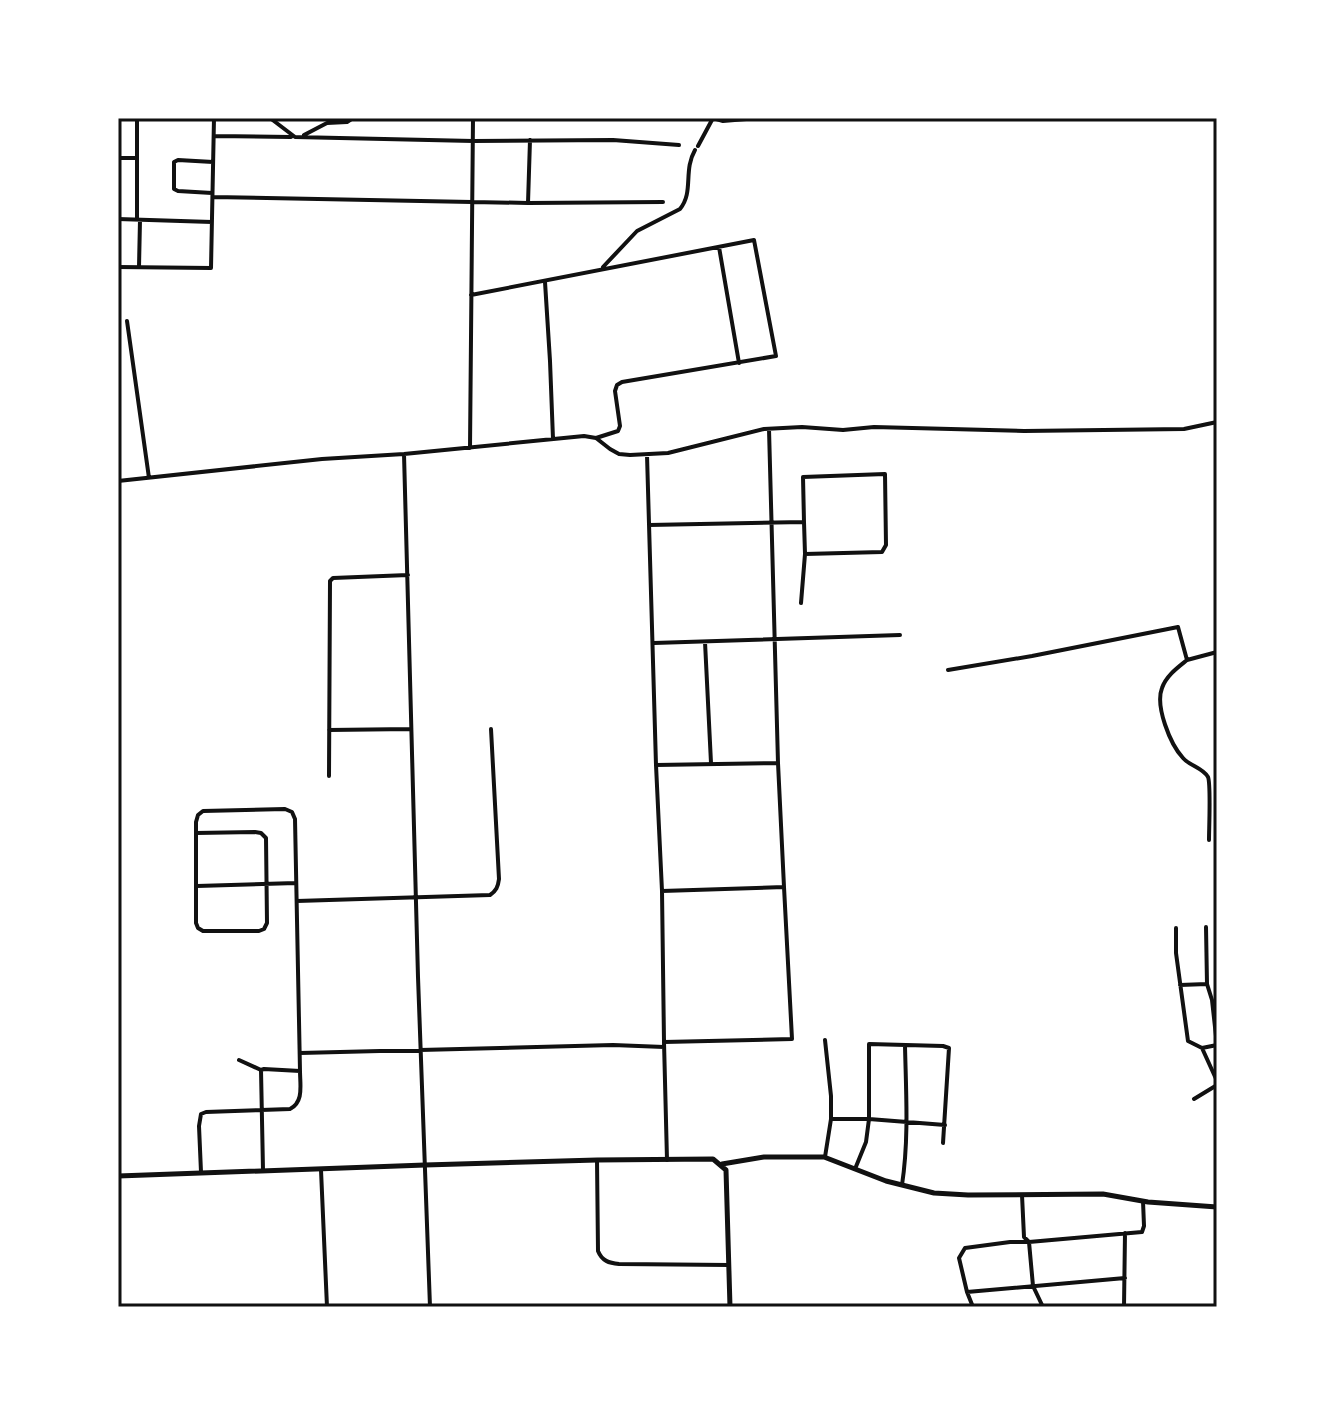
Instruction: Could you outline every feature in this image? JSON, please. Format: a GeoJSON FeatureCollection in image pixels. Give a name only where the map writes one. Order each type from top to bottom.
{"type":"FeatureCollection","features":[{"type":"Feature","properties":{"kind":"street"},"geometry":{"type":"LineString","coordinates":[[137,118],[139,267]]}},
{"type":"Feature","properties":{"kind":"street"},"geometry":{"type":"LineString","coordinates":[[118,267],[211,268],[214,118]]}},
{"type":"Feature","properties":{"kind":"street"},"geometry":{"type":"LineString","coordinates":[[270,118],[298,137]]}},
{"type":"Feature","properties":{"kind":"street"},"geometry":{"type":"LineString","coordinates":[[298,137],[326,120],[347,122],[353,118]]}},
{"type":"Feature","properties":{"kind":"street"},"geometry":{"type":"LineString","coordinates":[[470,448],[473,118]]}},
{"type":"Feature","properties":{"kind":"street"},"geometry":{"type":"LineString","coordinates":[[601,269],[637,231],[684,204],[688,193],[688,164],[713,118],[723,121],[758,118]]}},
{"type":"Feature","properties":{"kind":"street"},"geometry":{"type":"LineString","coordinates":[[214,136],[473,141],[613,140],[679,145]]}},
{"type":"Feature","properties":{"kind":"street"},"geometry":{"type":"LineString","coordinates":[[528,203],[530,140]]}},
{"type":"Feature","properties":{"kind":"street"},"geometry":{"type":"LineString","coordinates":[[118,158],[137,158]]}},
{"type":"Feature","properties":{"kind":"street"},"geometry":{"type":"LineString","coordinates":[[213,162],[174,162],[174,189],[213,195],[473,202],[663,202]]}},
{"type":"Feature","properties":{"kind":"street"},"geometry":{"type":"LineString","coordinates":[[118,219],[212,222]]}},
{"type":"Feature","properties":{"kind":"street"},"geometry":{"type":"LineString","coordinates":[[118,481],[584,436],[596,438],[618,431],[615,391],[622,382],[776,356],[754,240],[471,295]]}},
{"type":"Feature","properties":{"kind":"street"},"geometry":{"type":"LineString","coordinates":[[719,247],[739,363]]}},
{"type":"Feature","properties":{"kind":"street"},"geometry":{"type":"LineString","coordinates":[[545,280],[553,439]]}},
{"type":"Feature","properties":{"kind":"street"},"geometry":{"type":"LineString","coordinates":[[127,321],[149,478]]}},
{"type":"Feature","properties":{"kind":"street"},"geometry":{"type":"LineString","coordinates":[[596,438],[619,454],[647,455],[668,453],[769,429],[802,427],[1024,431],[1184,429],[1217,422]]}},
{"type":"Feature","properties":{"kind":"street"},"geometry":{"type":"LineString","coordinates":[[300,1053],[792,1039],[778,763],[769,429]]}},
{"type":"Feature","properties":{"kind":"street"},"geometry":{"type":"LineString","coordinates":[[404,454],[430,1307]]}},
{"type":"Feature","properties":{"kind":"street"},"geometry":{"type":"LineString","coordinates":[[647,455],[662,891],[667,1160]]}},
{"type":"Feature","properties":{"kind":"street"},"geometry":{"type":"LineString","coordinates":[[801,603],[805,554],[803,477],[885,474],[886,545],[882,552],[805,554]]}},
{"type":"Feature","properties":{"kind":"street"},"geometry":{"type":"LineString","coordinates":[[649,525],[804,522]]}},
{"type":"Feature","properties":{"kind":"street"},"geometry":{"type":"LineString","coordinates":[[329,776],[330,581],[333,578],[408,575]]}},
{"type":"Feature","properties":{"kind":"street"},"geometry":{"type":"LineString","coordinates":[[948,670],[1178,627],[1187,660]]}},
{"type":"Feature","properties":{"kind":"street"},"geometry":{"type":"LineString","coordinates":[[654,643],[900,635]]}},
{"type":"Feature","properties":{"kind":"street"},"geometry":{"type":"LineString","coordinates":[[705,642],[711,764]]}},
{"type":"Feature","properties":{"kind":"street"},"geometry":{"type":"LineString","coordinates":[[1209,840],[1209,779],[1184,759],[1174,745],[1161,705],[1161,689],[1166,679],[1187,660],[1217,652]]}},
{"type":"Feature","properties":{"kind":"street"},"geometry":{"type":"LineString","coordinates":[[329,730],[412,729]]}},
{"type":"Feature","properties":{"kind":"street"},"geometry":{"type":"LineString","coordinates":[[297,901],[490,895],[498,887],[491,729]]}},
{"type":"Feature","properties":{"kind":"street"},"geometry":{"type":"LineString","coordinates":[[656,765],[778,763]]}},
{"type":"Feature","properties":{"kind":"street"},"geometry":{"type":"LineString","coordinates":[[1209,801],[1217,799]]}},
{"type":"Feature","properties":{"kind":"street"},"geometry":{"type":"LineString","coordinates":[[196,833],[255,832],[266,838],[267,923],[259,931],[203,931],[198,928],[196,923],[196,833],[197,818],[203,811],[285,809],[292,812],[295,819],[300,1053],[300,1098],[298,1104],[290,1109],[201,1114],[201,1172]]}},
{"type":"Feature","properties":{"kind":"street"},"geometry":{"type":"LineString","coordinates":[[197,886],[296,883]]}},
{"type":"Feature","properties":{"kind":"street"},"geometry":{"type":"LineString","coordinates":[[662,891],[784,887]]}},
{"type":"Feature","properties":{"kind":"street"},"geometry":{"type":"LineString","coordinates":[[1176,928],[1176,953],[1188,1041],[1202,1048],[1217,1045],[1207,984],[1206,927]]}},
{"type":"Feature","properties":{"kind":"street"},"geometry":{"type":"LineString","coordinates":[[1180,985],[1207,984]]}},
{"type":"Feature","properties":{"kind":"street"},"geometry":{"type":"LineString","coordinates":[[824,1157],[831,1119],[825,1040]]}},
{"type":"Feature","properties":{"kind":"street"},"geometry":{"type":"LineString","coordinates":[[855,1169],[866,1142],[869,1119],[869,1044],[949,1048],[943,1143]]}},
{"type":"Feature","properties":{"kind":"street"},"geometry":{"type":"LineString","coordinates":[[902,1185],[906,1122],[905,1046]]}},
{"type":"Feature","properties":{"kind":"street"},"geometry":{"type":"LineString","coordinates":[[1194,1099],[1217,1083],[1202,1048]]}},
{"type":"Feature","properties":{"kind":"street"},"geometry":{"type":"LineString","coordinates":[[239,1060],[261,1070],[300,1071]]}},
{"type":"Feature","properties":{"kind":"street"},"geometry":{"type":"LineString","coordinates":[[261,1070],[263,1170]]}},
{"type":"Feature","properties":{"kind":"street"},"geometry":{"type":"LineString","coordinates":[[831,1119],[945,1125]]}},
{"type":"Feature","properties":{"kind":"street"},"geometry":{"type":"LineString","coordinates":[[721,1164],[764,1157],[824,1157],[934,1193],[1103,1194],[1143,1201],[1217,1207]]}},
{"type":"Feature","properties":{"kind":"street"},"geometry":{"type":"LineString","coordinates":[[118,1176],[713,1159],[726,1170],[730,1307]]}},
{"type":"Feature","properties":{"kind":"street"},"geometry":{"type":"LineString","coordinates":[[597,1160],[598,1251],[601,1257],[609,1263],[619,1264],[729,1265]]}},
{"type":"Feature","properties":{"kind":"street"},"geometry":{"type":"LineString","coordinates":[[321,1170],[327,1307]]}},
{"type":"Feature","properties":{"kind":"street"},"geometry":{"type":"LineString","coordinates":[[1022,1195],[1024,1237],[1029,1242],[1033,1286],[1043,1307]]}},
{"type":"Feature","properties":{"kind":"street"},"geometry":{"type":"LineString","coordinates":[[973,1307],[959,1258],[965,1248],[1142,1232],[1143,1201]]}},
{"type":"Feature","properties":{"kind":"street"},"geometry":{"type":"LineString","coordinates":[[1124,1307],[1125,1233]]}},
{"type":"Feature","properties":{"kind":"street"},"geometry":{"type":"LineString","coordinates":[[967,1292],[1125,1278]]}}]}
